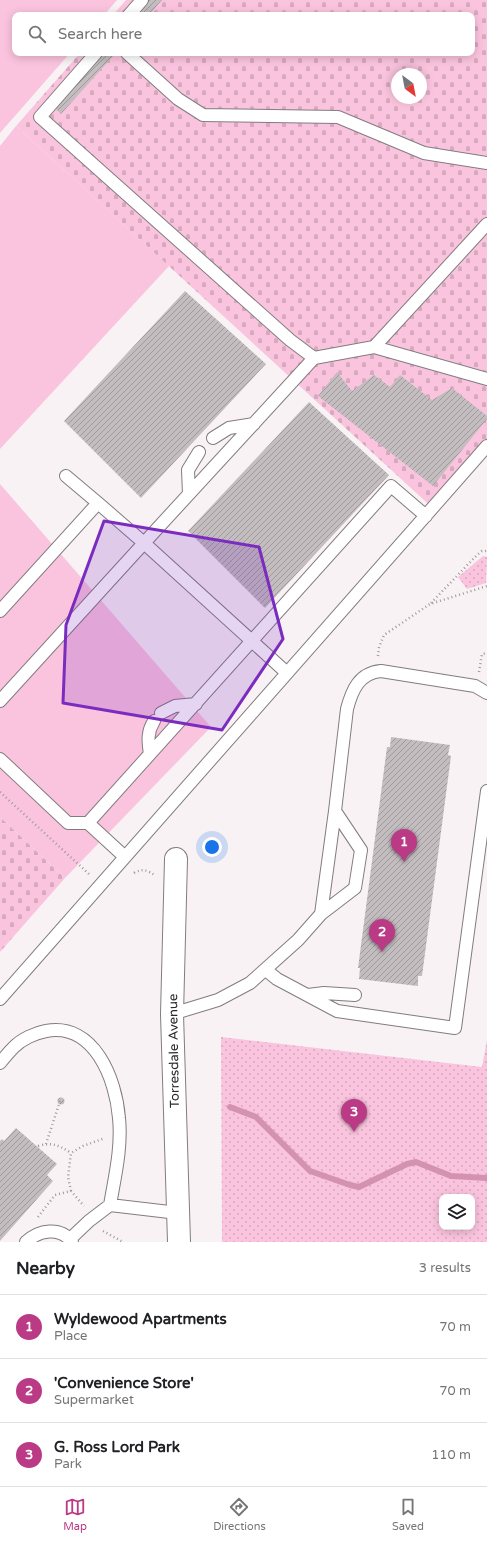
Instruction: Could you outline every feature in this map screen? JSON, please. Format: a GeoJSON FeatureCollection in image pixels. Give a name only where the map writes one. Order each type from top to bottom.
{"type":"FeatureCollection","features":[{"type":"Feature","properties":{"kind":"street","name":"Torresdale Avenue"},"geometry":{"type":"LineString","coordinates":[[176,859],[172,1014],[179,1242]]}},
{"type":"Feature","properties":{"kind":"lane"},"geometry":{"type":"LineString","coordinates":[[132,12],[142,0]]}},
{"type":"Feature","properties":{"kind":"lane"},"geometry":{"type":"LineString","coordinates":[[93,56],[40,117],[290,340],[314,358]]}},
{"type":"Feature","properties":{"kind":"lane"},"geometry":{"type":"LineString","coordinates":[[130,56],[178,99],[203,115],[338,116],[424,153],[487,163]]}},
{"type":"Feature","properties":{"kind":"lane"},"geometry":{"type":"LineString","coordinates":[[374,347],[487,224]]}},
{"type":"Feature","properties":{"kind":"lane"},"geometry":{"type":"LineString","coordinates":[[0,701],[314,358],[374,347],[487,380]]}},
{"type":"Feature","properties":{"kind":"lane"},"geometry":{"type":"LineString","coordinates":[[212,438],[229,428],[254,424]]}},
{"type":"Feature","properties":{"kind":"lane"},"geometry":{"type":"LineString","coordinates":[[0,999],[487,446]]}},
{"type":"Feature","properties":{"kind":"lane"},"geometry":{"type":"LineString","coordinates":[[189,494],[188,470],[199,452]]}},
{"type":"Feature","properties":{"kind":"lane"},"geometry":{"type":"LineString","coordinates":[[66,476],[144,543],[287,673]]}},
{"type":"Feature","properties":{"kind":"lane"},"geometry":{"type":"LineString","coordinates":[[88,823],[391,486],[426,516]]}},
{"type":"Feature","properties":{"kind":"lane"},"geometry":{"type":"LineString","coordinates":[[0,611],[98,503]]}},
{"type":"Feature","properties":{"kind":"lane"},"geometry":{"type":"LineString","coordinates":[[322,914],[347,709],[351,694],[363,676],[371,672],[381,671],[475,686],[487,693]]}},
{"type":"Feature","properties":{"kind":"lane"},"geometry":{"type":"LineString","coordinates":[[150,754],[148,739],[149,729],[157,717],[175,706],[196,704]]}},
{"type":"Feature","properties":{"kind":"lane"},"geometry":{"type":"LineString","coordinates":[[0,759],[68,823],[88,823],[125,857]]}},
{"type":"Feature","properties":{"kind":"lane"},"geometry":{"type":"LineString","coordinates":[[266,970],[278,979],[337,1011],[455,1028],[487,791]]}},
{"type":"Feature","properties":{"kind":"lane"},"geometry":{"type":"LineString","coordinates":[[172,1014],[231,995],[250,983],[298,940],[322,914],[355,888],[361,850],[335,811]]}},
{"type":"Feature","properties":{"kind":"lane"},"geometry":{"type":"LineString","coordinates":[[308,995],[324,993],[355,995]]}},
{"type":"Feature","properties":{"kind":"lane"},"geometry":{"type":"LineString","coordinates":[[0,1063],[14,1047],[36,1032],[52,1030],[69,1031],[82,1038],[93,1047],[104,1065],[112,1086],[119,1117],[120,1149],[110,1205],[93,1218],[71,1241],[62,1234],[52,1231],[42,1232],[33,1236],[26,1242]]}},
{"type":"Feature","properties":{"kind":"lane"},"geometry":{"type":"LineString","coordinates":[[110,1205],[178,1214]]}},
{"type":"Feature","properties":{"kind":"path"},"geometry":{"type":"LineString","coordinates":[[378,663],[379,647],[384,635],[430,604],[482,551],[487,551]]}},
{"type":"Feature","properties":{"kind":"path"},"geometry":{"type":"LineString","coordinates":[[430,604],[487,586]]}},
{"type":"Feature","properties":{"kind":"path"},"geometry":{"type":"LineString","coordinates":[[478,677],[482,654],[487,653]]}},
{"type":"Feature","properties":{"kind":"path"},"geometry":{"type":"LineString","coordinates":[[0,792],[94,879],[104,881],[132,874],[141,869],[147,870],[174,892]]}},
{"type":"Feature","properties":{"kind":"path"},"geometry":{"type":"LineString","coordinates":[[46,1144],[60,1101]]}},
{"type":"Feature","properties":{"kind":"path"},"geometry":{"type":"LineString","coordinates":[[71,1153],[83,1146],[120,1134]]}},
{"type":"Feature","properties":{"kind":"path"},"geometry":{"type":"LineString","coordinates":[[38,1146],[46,1144],[60,1146],[71,1153]]}},
{"type":"Feature","properties":{"kind":"path"},"geometry":{"type":"LineString","coordinates":[[71,1153],[68,1177],[71,1190],[105,1233],[123,1242]]}},
{"type":"Feature","properties":{"kind":"path"},"geometry":{"type":"LineString","coordinates":[[36,1221],[44,1208],[55,1195],[71,1190]]}},
{"type":"Feature","properties":{"kind":"highlighted area"},"geometry":{"type":"Polygon","coordinates":[[[104,521],[259,547],[283,639],[222,730],[63,703],[66,625],[104,521]]]}},
{"type":"Feature","properties":{"kind":"green space"},"geometry":{"type":"Polygon","coordinates":[[[0,0],[117,0],[107,12],[12,12],[12,56],[67,56],[0,133],[0,0]]]}},
{"type":"Feature","properties":{"kind":"green space"},"geometry":{"type":"Polygon","coordinates":[[[126,0],[487,0],[487,451],[436,511],[16,126],[77,56],[475,56],[475,12],[116,12],[126,0]]]}},
{"type":"Feature","properties":{"kind":"green space"},"geometry":{"type":"Polygon","coordinates":[[[16,126],[169,266],[0,449],[0,146],[16,126]]]}},
{"type":"Feature","properties":{"kind":"green space"},"geometry":{"type":"Polygon","coordinates":[[[0,484],[211,727],[65,878],[0,817],[0,484]]]}},
{"type":"Feature","properties":{"kind":"green space"},"geometry":{"type":"Polygon","coordinates":[[[483,556],[487,557],[486,583],[467,589],[458,577],[483,556]]]}},
{"type":"Feature","properties":{"kind":"green space"},"geometry":{"type":"Polygon","coordinates":[[[0,817],[65,878],[0,952],[0,817]]]}},
{"type":"Feature","properties":{"kind":"green space"},"geometry":{"type":"Polygon","coordinates":[[[221,1037],[482,1067],[487,1040],[487,1242],[222,1242],[221,1037]]]}},
{"type":"Feature","properties":{"kind":"building"},"geometry":{"type":"Polygon","coordinates":[[[147,0],[162,0],[152,12],[137,12],[147,0]]]}},
{"type":"Feature","properties":{"kind":"building"},"geometry":{"type":"Polygon","coordinates":[[[99,56],[113,56],[61,114],[54,107],[99,56]]]}},
{"type":"Feature","properties":{"kind":"building"},"geometry":{"type":"Polygon","coordinates":[[[185,291],[266,364],[141,498],[64,421],[185,291]]]}},
{"type":"Feature","properties":{"kind":"building"},"geometry":{"type":"Polygon","coordinates":[[[337,372],[352,391],[374,375],[390,387],[400,375],[432,400],[452,388],[487,416],[487,419],[433,486],[318,396],[337,372]]]}},
{"type":"Feature","properties":{"kind":"building"},"geometry":{"type":"Polygon","coordinates":[[[309,402],[389,475],[265,608],[188,531],[309,402]]]}},
{"type":"Feature","properties":{"kind":"building"},"geometry":{"type":"Polygon","coordinates":[[[391,737],[450,745],[448,755],[451,756],[422,976],[418,976],[418,986],[359,979],[360,968],[358,968],[387,747],[390,747],[391,737]]]}},
{"type":"Feature","properties":{"kind":"building"},"geometry":{"type":"Polygon","coordinates":[[[61,1097],[64,1098],[64,1104],[61,1105],[58,1104],[57,1101],[58,1098],[61,1097]]]}},
{"type":"Feature","properties":{"kind":"building"},"geometry":{"type":"Polygon","coordinates":[[[16,1128],[57,1164],[47,1175],[53,1181],[0,1241],[0,1141],[2,1139],[4,1141],[16,1128]]]}},
{"type":"Feature","properties":{"kind":"waterway"},"geometry":{"type":"LineString","coordinates":[[230,1107],[256,1117],[310,1171],[350,1185],[359,1187],[407,1164],[416,1162],[451,1176],[487,1178]]}},
{"type":"Feature","properties":{"kind":"place","name":"Wyldewood Apartments"},"geometry":{"type":"Point","coordinates":[404,862]}},
{"type":"Feature","properties":{"kind":"place","name":"'Convenience Store'"},"geometry":{"type":"Point","coordinates":[382,952]}},
{"type":"Feature","properties":{"kind":"place","name":"G. Ross Lord Park"},"geometry":{"type":"Point","coordinates":[354,1132]}}]}
